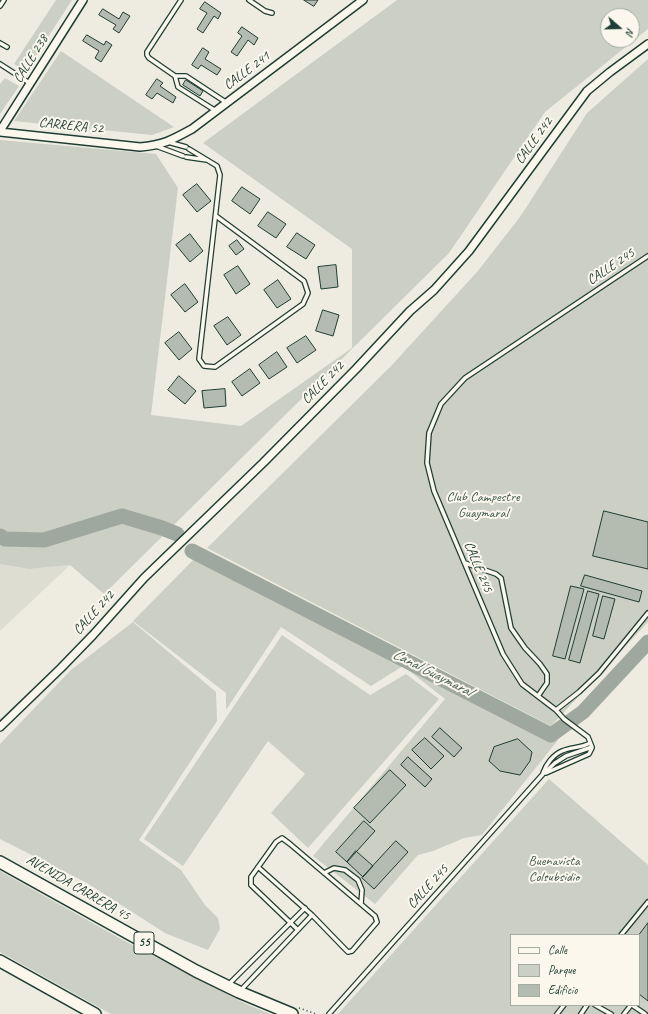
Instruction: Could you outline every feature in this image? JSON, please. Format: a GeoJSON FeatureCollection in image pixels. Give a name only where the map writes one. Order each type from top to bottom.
{"type":"FeatureCollection","features":[{"type":"Feature","properties":{"kind":"highway","name":"AVENIDA CARRERA 45"},"geometry":{"type":"LineString","coordinates":[[0,862],[157,950],[227,987],[292,1014]]}},
{"type":"Feature","properties":{"kind":"highway"},"geometry":{"type":"LineString","coordinates":[[0,961],[91,1013]]}},
{"type":"Feature","properties":{"kind":"street","name":"CALLE 238"},"geometry":{"type":"LineString","coordinates":[[0,131],[83,0]]}},
{"type":"Feature","properties":{"kind":"street","name":"CALLE 241"},"geometry":{"type":"LineString","coordinates":[[140,147],[155,146],[168,142],[192,129],[363,0]]}},
{"type":"Feature","properties":{"kind":"street","name":"CALLE 242"},"geometry":{"type":"LineString","coordinates":[[0,727],[93,635],[144,578],[356,369],[410,311],[434,290],[469,251],[588,91],[610,72],[648,44]]}},
{"type":"Feature","properties":{"kind":"street","name":"CARRERA 52"},"geometry":{"type":"LineString","coordinates":[[0,131],[140,147]]}},
{"type":"Feature","properties":{"kind":"lane"},"geometry":{"type":"LineString","coordinates":[[0,6],[4,0]]}},
{"type":"Feature","properties":{"kind":"lane"},"geometry":{"type":"LineString","coordinates":[[181,0],[147,52],[147,55],[175,76],[186,76],[227,103]]}},
{"type":"Feature","properties":{"kind":"lane"},"geometry":{"type":"LineString","coordinates":[[249,0],[272,14]]}},
{"type":"Feature","properties":{"kind":"lane"},"geometry":{"type":"LineString","coordinates":[[0,43],[7,47]]}},
{"type":"Feature","properties":{"kind":"lane"},"geometry":{"type":"LineString","coordinates":[[0,64],[31,84]]}},
{"type":"Feature","properties":{"kind":"lane"},"geometry":{"type":"LineString","coordinates":[[175,76],[178,87],[216,111]]}},
{"type":"Feature","properties":{"kind":"lane"},"geometry":{"type":"LineString","coordinates":[[168,142],[188,148],[210,161],[217,166],[220,175],[199,359],[204,366],[215,367],[303,304],[308,293],[304,281],[216,216]]}},
{"type":"Feature","properties":{"kind":"lane"},"geometry":{"type":"LineString","coordinates":[[155,146],[185,157],[210,161]]}},
{"type":"Feature","properties":{"kind":"lane","name":"CALLE 245"},"geometry":{"type":"LineString","coordinates":[[543,774],[589,754],[591,745],[588,737],[522,684],[503,654],[434,491],[427,463],[429,433],[441,404],[464,378],[648,256]]}},
{"type":"Feature","properties":{"kind":"lane"},"geometry":{"type":"LineString","coordinates":[[465,563],[496,574],[501,578],[511,628],[525,648],[547,674],[547,683],[538,696]]}},
{"type":"Feature","properties":{"kind":"lane"},"geometry":{"type":"LineString","coordinates":[[556,710],[579,692],[599,673],[648,613]]}},
{"type":"Feature","properties":{"kind":"lane","name":"CALLE 245"},"geometry":{"type":"LineString","coordinates":[[329,1014],[543,774],[555,763],[566,756],[591,745]]}},
{"type":"Feature","properties":{"kind":"lane","name":"CALLE 245"},"geometry":{"type":"LineString","coordinates":[[543,774],[546,765],[562,751],[591,745]]}},
{"type":"Feature","properties":{"kind":"lane"},"geometry":{"type":"LineString","coordinates":[[258,867],[305,908],[348,952],[352,951],[377,922],[375,916],[282,838],[276,842],[258,867],[251,877],[252,885],[298,930]]}},
{"type":"Feature","properties":{"kind":"lane"},"geometry":{"type":"LineString","coordinates":[[324,873],[334,868],[345,870],[358,880],[362,890],[361,904]]}},
{"type":"Feature","properties":{"kind":"lane"},"geometry":{"type":"LineString","coordinates":[[622,934],[648,902]]}},
{"type":"Feature","properties":{"kind":"lane"},"geometry":{"type":"LineString","coordinates":[[227,987],[305,908]]}},
{"type":"Feature","properties":{"kind":"lane"},"geometry":{"type":"LineString","coordinates":[[239,992],[312,915]]}},
{"type":"Feature","properties":{"kind":"lane"},"geometry":{"type":"LineString","coordinates":[[557,1014],[563,1006]]}},
{"type":"Feature","properties":{"kind":"lane"},"geometry":{"type":"LineString","coordinates":[[597,1006],[611,1014]]}},
{"type":"Feature","properties":{"kind":"lane"},"geometry":{"type":"LineString","coordinates":[[624,1014],[631,1006]]}},
{"type":"Feature","properties":{"kind":"lane"},"geometry":{"type":"LineString","coordinates":[[633,1006],[645,1014]]}},
{"type":"Feature","properties":{"kind":"shaded area"},"geometry":{"type":"Polygon","coordinates":[[[0,564],[29,569],[70,565],[0,631],[0,564]]]}},
{"type":"Feature","properties":{"kind":"green space"},"geometry":{"type":"Polygon","coordinates":[[[56,0],[72,0],[26,71],[14,64],[56,0]]]}},
{"type":"Feature","properties":{"kind":"green space"},"geometry":{"type":"Polygon","coordinates":[[[397,0],[648,0],[648,29],[640,35],[640,8],[600,8],[600,48],[624,48],[545,112],[449,253],[104,594],[70,565],[29,569],[0,564],[0,140],[156,154],[178,188],[151,415],[241,426],[352,348],[352,249],[203,143],[397,0]]]}},
{"type":"Feature","properties":{"kind":"green space"},"geometry":{"type":"Polygon","coordinates":[[[61,51],[174,127],[152,135],[14,121],[61,51]]]}},
{"type":"Feature","properties":{"kind":"green space","name":"Club Campestre Guaymaral"},"geometry":{"type":"Polygon","coordinates":[[[648,59],[648,622],[551,726],[207,548],[392,365],[477,272],[520,217],[587,113],[648,59]]]}},
{"type":"Feature","properties":{"kind":"green space"},"geometry":{"type":"Polygon","coordinates":[[[5,78],[19,86],[0,114],[0,84],[5,78]]]}},
{"type":"Feature","properties":{"kind":"green space"},"geometry":{"type":"Polygon","coordinates":[[[202,551],[558,740],[482,835],[464,838],[433,851],[418,855],[375,904],[313,856],[445,699],[403,666],[371,686],[281,627],[226,710],[226,693],[133,621],[202,551]]]}},
{"type":"Feature","properties":{"kind":"green space"},"geometry":{"type":"Polygon","coordinates":[[[133,622],[216,692],[217,721],[139,840],[181,870],[205,905],[218,918],[220,929],[208,950],[165,933],[87,883],[0,839],[0,744],[71,670],[133,622]]]}},
{"type":"Feature","properties":{"kind":"green space"},"geometry":{"type":"Polygon","coordinates":[[[282,635],[370,695],[406,674],[439,699],[308,848],[271,813],[305,774],[268,741],[183,866],[144,839],[282,635]]]}},
{"type":"Feature","properties":{"kind":"green space","name":"Buenavista Colsubsidio"},"geometry":{"type":"Polygon","coordinates":[[[549,779],[648,865],[648,1014],[338,1014],[549,779]]]}},
{"type":"Feature","properties":{"kind":"green space"},"geometry":{"type":"Polygon","coordinates":[[[0,871],[121,939],[246,1004],[270,1014],[111,1014],[0,952],[0,871]]]}},
{"type":"Feature","properties":{"kind":"building"},"geometry":{"type":"Polygon","coordinates":[[[304,0],[318,0],[314,6],[304,0]]]}},
{"type":"Feature","properties":{"kind":"building"},"geometry":{"type":"Polygon","coordinates":[[[205,2],[221,13],[218,19],[214,16],[203,33],[197,29],[207,13],[200,9],[205,2]]]}},
{"type":"Feature","properties":{"kind":"building"},"geometry":{"type":"Polygon","coordinates":[[[103,9],[119,19],[123,12],[130,16],[119,33],[113,29],[116,25],[99,15],[103,9]]]}},
{"type":"Feature","properties":{"kind":"building"},"geometry":{"type":"Polygon","coordinates":[[[242,27],[258,38],[254,45],[248,40],[237,56],[231,52],[242,36],[238,33],[242,27]]]}},
{"type":"Feature","properties":{"kind":"building"},"geometry":{"type":"Polygon","coordinates":[[[87,35],[104,45],[106,41],[112,45],[101,62],[95,58],[99,51],[83,41],[87,35]]]}},
{"type":"Feature","properties":{"kind":"building"},"geometry":{"type":"Polygon","coordinates":[[[203,48],[209,52],[205,59],[221,69],[217,75],[201,65],[198,69],[192,65],[203,48]]]}},
{"type":"Feature","properties":{"kind":"building"},"geometry":{"type":"Polygon","coordinates":[[[157,79],[163,83],[160,86],[176,97],[173,103],[157,93],[152,99],[146,95],[157,79]]]}},
{"type":"Feature","properties":{"kind":"building"},"geometry":{"type":"Polygon","coordinates":[[[186,80],[203,91],[200,96],[183,85],[186,80]]]}},
{"type":"Feature","properties":{"kind":"building"},"geometry":{"type":"Polygon","coordinates":[[[197,184],[211,201],[197,212],[183,195],[197,184]]]}},
{"type":"Feature","properties":{"kind":"building"},"geometry":{"type":"Polygon","coordinates":[[[242,187],[260,199],[250,214],[232,201],[242,187]]]}},
{"type":"Feature","properties":{"kind":"building"},"geometry":{"type":"Polygon","coordinates":[[[268,212],[286,224],[276,238],[258,226],[268,212]]]}},
{"type":"Feature","properties":{"kind":"building"},"geometry":{"type":"Polygon","coordinates":[[[297,233],[315,245],[306,259],[287,247],[297,233]]]}},
{"type":"Feature","properties":{"kind":"building"},"geometry":{"type":"Polygon","coordinates":[[[190,234],[203,251],[190,262],[176,245],[190,234]]]}},
{"type":"Feature","properties":{"kind":"building"},"geometry":{"type":"Polygon","coordinates":[[[237,240],[244,249],[236,255],[229,246],[237,240]]]}},
{"type":"Feature","properties":{"kind":"building"},"geometry":{"type":"Polygon","coordinates":[[[336,265],[338,287],[321,289],[318,267],[336,265]]]}},
{"type":"Feature","properties":{"kind":"building"},"geometry":{"type":"Polygon","coordinates":[[[238,266],[250,284],[236,294],[224,275],[238,266]]]}},
{"type":"Feature","properties":{"kind":"building"},"geometry":{"type":"Polygon","coordinates":[[[278,280],[291,299],[277,308],[264,290],[278,280]]]}},
{"type":"Feature","properties":{"kind":"building"},"geometry":{"type":"Polygon","coordinates":[[[185,284],[198,302],[185,312],[171,295],[185,284]]]}},
{"type":"Feature","properties":{"kind":"building"},"geometry":{"type":"Polygon","coordinates":[[[323,310],[339,315],[333,336],[316,331],[323,310]]]}},
{"type":"Feature","properties":{"kind":"building"},"geometry":{"type":"Polygon","coordinates":[[[228,317],[241,335],[227,345],[214,326],[228,317]]]}},
{"type":"Feature","properties":{"kind":"building"},"geometry":{"type":"Polygon","coordinates":[[[179,332],[192,349],[179,360],[165,343],[179,332]]]}},
{"type":"Feature","properties":{"kind":"building"},"geometry":{"type":"Polygon","coordinates":[[[306,336],[316,350],[297,363],[287,348],[306,336]]]}},
{"type":"Feature","properties":{"kind":"building"},"geometry":{"type":"Polygon","coordinates":[[[277,352],[287,367],[269,379],[259,365],[277,352]]]}},
{"type":"Feature","properties":{"kind":"building"},"geometry":{"type":"Polygon","coordinates":[[[250,369],[260,383],[242,396],[232,382],[250,369]]]}},
{"type":"Feature","properties":{"kind":"building"},"geometry":{"type":"Polygon","coordinates":[[[179,376],[196,391],[185,404],[168,390],[179,376]]]}},
{"type":"Feature","properties":{"kind":"building"},"geometry":{"type":"Polygon","coordinates":[[[225,389],[226,406],[204,408],[202,391],[225,389]]]}},
{"type":"Feature","properties":{"kind":"building"},"geometry":{"type":"Polygon","coordinates":[[[604,511],[648,522],[648,569],[593,556],[604,511]]]}},
{"type":"Feature","properties":{"kind":"building"},"geometry":{"type":"Polygon","coordinates":[[[585,575],[642,591],[639,602],[581,586],[585,575]]]}},
{"type":"Feature","properties":{"kind":"building"},"geometry":{"type":"Polygon","coordinates":[[[571,586],[584,589],[565,659],[553,656],[571,586]]]}},
{"type":"Feature","properties":{"kind":"building"},"geometry":{"type":"Polygon","coordinates":[[[588,591],[599,594],[580,663],[569,660],[588,591]]]}},
{"type":"Feature","properties":{"kind":"building"},"geometry":{"type":"Polygon","coordinates":[[[603,596],[615,599],[604,639],[593,636],[603,596]]]}},
{"type":"Feature","properties":{"kind":"building"},"geometry":{"type":"Polygon","coordinates":[[[440,728],[462,748],[454,757],[432,737],[440,728]]]}},
{"type":"Feature","properties":{"kind":"building"},"geometry":{"type":"Polygon","coordinates":[[[425,738],[444,756],[431,769],[412,750],[425,738]]]}},
{"type":"Feature","properties":{"kind":"building"},"geometry":{"type":"Polygon","coordinates":[[[518,739],[532,752],[530,761],[520,775],[500,771],[489,761],[494,747],[518,739]]]}},
{"type":"Feature","properties":{"kind":"building"},"geometry":{"type":"Polygon","coordinates":[[[408,757],[432,779],[425,787],[401,765],[408,757]]]}},
{"type":"Feature","properties":{"kind":"building"},"geometry":{"type":"Polygon","coordinates":[[[390,770],[406,785],[370,823],[354,808],[390,770]]]}},
{"type":"Feature","properties":{"kind":"building"},"geometry":{"type":"Polygon","coordinates":[[[364,821],[375,831],[347,862],[336,852],[364,821]]]}},
{"type":"Feature","properties":{"kind":"building"},"geometry":{"type":"Polygon","coordinates":[[[396,841],[408,852],[374,889],[362,878],[396,841]]]}},
{"type":"Feature","properties":{"kind":"building"},"geometry":{"type":"Polygon","coordinates":[[[356,851],[373,866],[363,877],[347,862],[356,851]]]}},
{"type":"Feature","properties":{"kind":"building"},"geometry":{"type":"Polygon","coordinates":[[[648,923],[648,1001],[640,995],[640,934],[648,923]]]}},
{"type":"Feature","properties":{"kind":"waterway","name":"Canal Guaymaral"},"geometry":{"type":"LineString","coordinates":[[0,536],[5,539],[44,540],[122,516],[177,534]]}},
{"type":"Feature","properties":{"kind":"waterway","name":"Canal Guaymaral"},"geometry":{"type":"LineString","coordinates":[[192,551],[551,735],[583,712],[648,642]]}}]}
